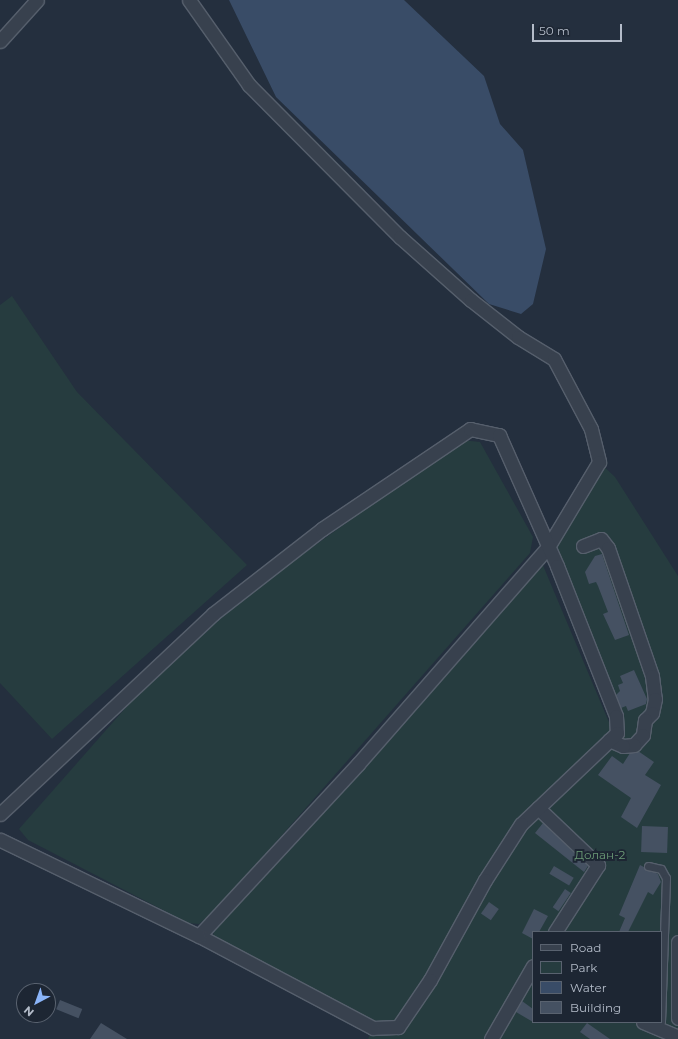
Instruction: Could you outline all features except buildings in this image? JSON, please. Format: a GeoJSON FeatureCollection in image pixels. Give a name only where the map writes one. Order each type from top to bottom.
{"type":"FeatureCollection","features":[{"type":"Feature","properties":{"kind":"street"},"geometry":{"type":"LineString","coordinates":[[0,41],[37,0]]}},
{"type":"Feature","properties":{"kind":"street"},"geometry":{"type":"LineString","coordinates":[[189,0],[249,86],[400,237],[471,300],[518,337],[554,359],[591,429],[599,462],[548,547],[358,764],[199,936]]}},
{"type":"Feature","properties":{"kind":"street"},"geometry":{"type":"LineString","coordinates":[[0,814],[213,614],[322,529],[470,429],[498,436],[548,547],[616,716],[617,733],[521,824],[485,880],[430,980],[398,1027],[373,1028],[199,936],[0,840]]}},
{"type":"Feature","properties":{"kind":"street"},"geometry":{"type":"LineString","coordinates":[[583,546],[593,539],[601,539],[608,548],[652,676],[655,699],[652,712],[645,720],[643,735],[634,745],[623,746],[609,740]]}},
{"type":"Feature","properties":{"kind":"street"},"geometry":{"type":"LineString","coordinates":[[538,808],[598,865],[556,931]]}},
{"type":"Feature","properties":{"kind":"street"},"geometry":{"type":"LineString","coordinates":[[678,942],[678,1018]]}},
{"type":"Feature","properties":{"kind":"street"},"geometry":{"type":"LineString","coordinates":[[491,1039],[532,969]]}},
{"type":"Feature","properties":{"kind":"street"},"geometry":{"type":"LineString","coordinates":[[646,1023],[661,1028],[678,1037]]}},
{"type":"Feature","properties":{"kind":"lane"},"geometry":{"type":"LineString","coordinates":[[648,866],[665,873],[667,889],[662,1005]]}},
{"type":"Feature","properties":{"kind":"green space"},"geometry":{"type":"Polygon","coordinates":[[[12,296],[77,392],[247,565],[52,739],[0,683],[0,305],[12,296]]]}},
{"type":"Feature","properties":{"kind":"green space"},"geometry":{"type":"Polygon","coordinates":[[[462,440],[480,442],[533,537],[530,553],[217,909],[199,924],[188,923],[28,840],[19,829],[158,671],[233,604],[462,440]]]}},
{"type":"Feature","properties":{"kind":"green space","name":"Долан-2"},"geometry":{"type":"Polygon","coordinates":[[[599,462],[615,477],[678,576],[678,1039],[368,1039],[373,1028],[398,1027],[521,824],[617,733],[548,547],[599,462]]]}},
{"type":"Feature","properties":{"kind":"green space"},"geometry":{"type":"Polygon","coordinates":[[[542,563],[611,727],[609,736],[519,824],[398,1023],[375,1024],[213,940],[214,928],[542,563]]]}},
{"type":"Feature","properties":{"kind":"water"},"geometry":{"type":"Polygon","coordinates":[[[229,0],[404,0],[484,76],[500,124],[523,150],[546,249],[533,304],[521,314],[489,304],[276,97],[229,0]]]}}]}
